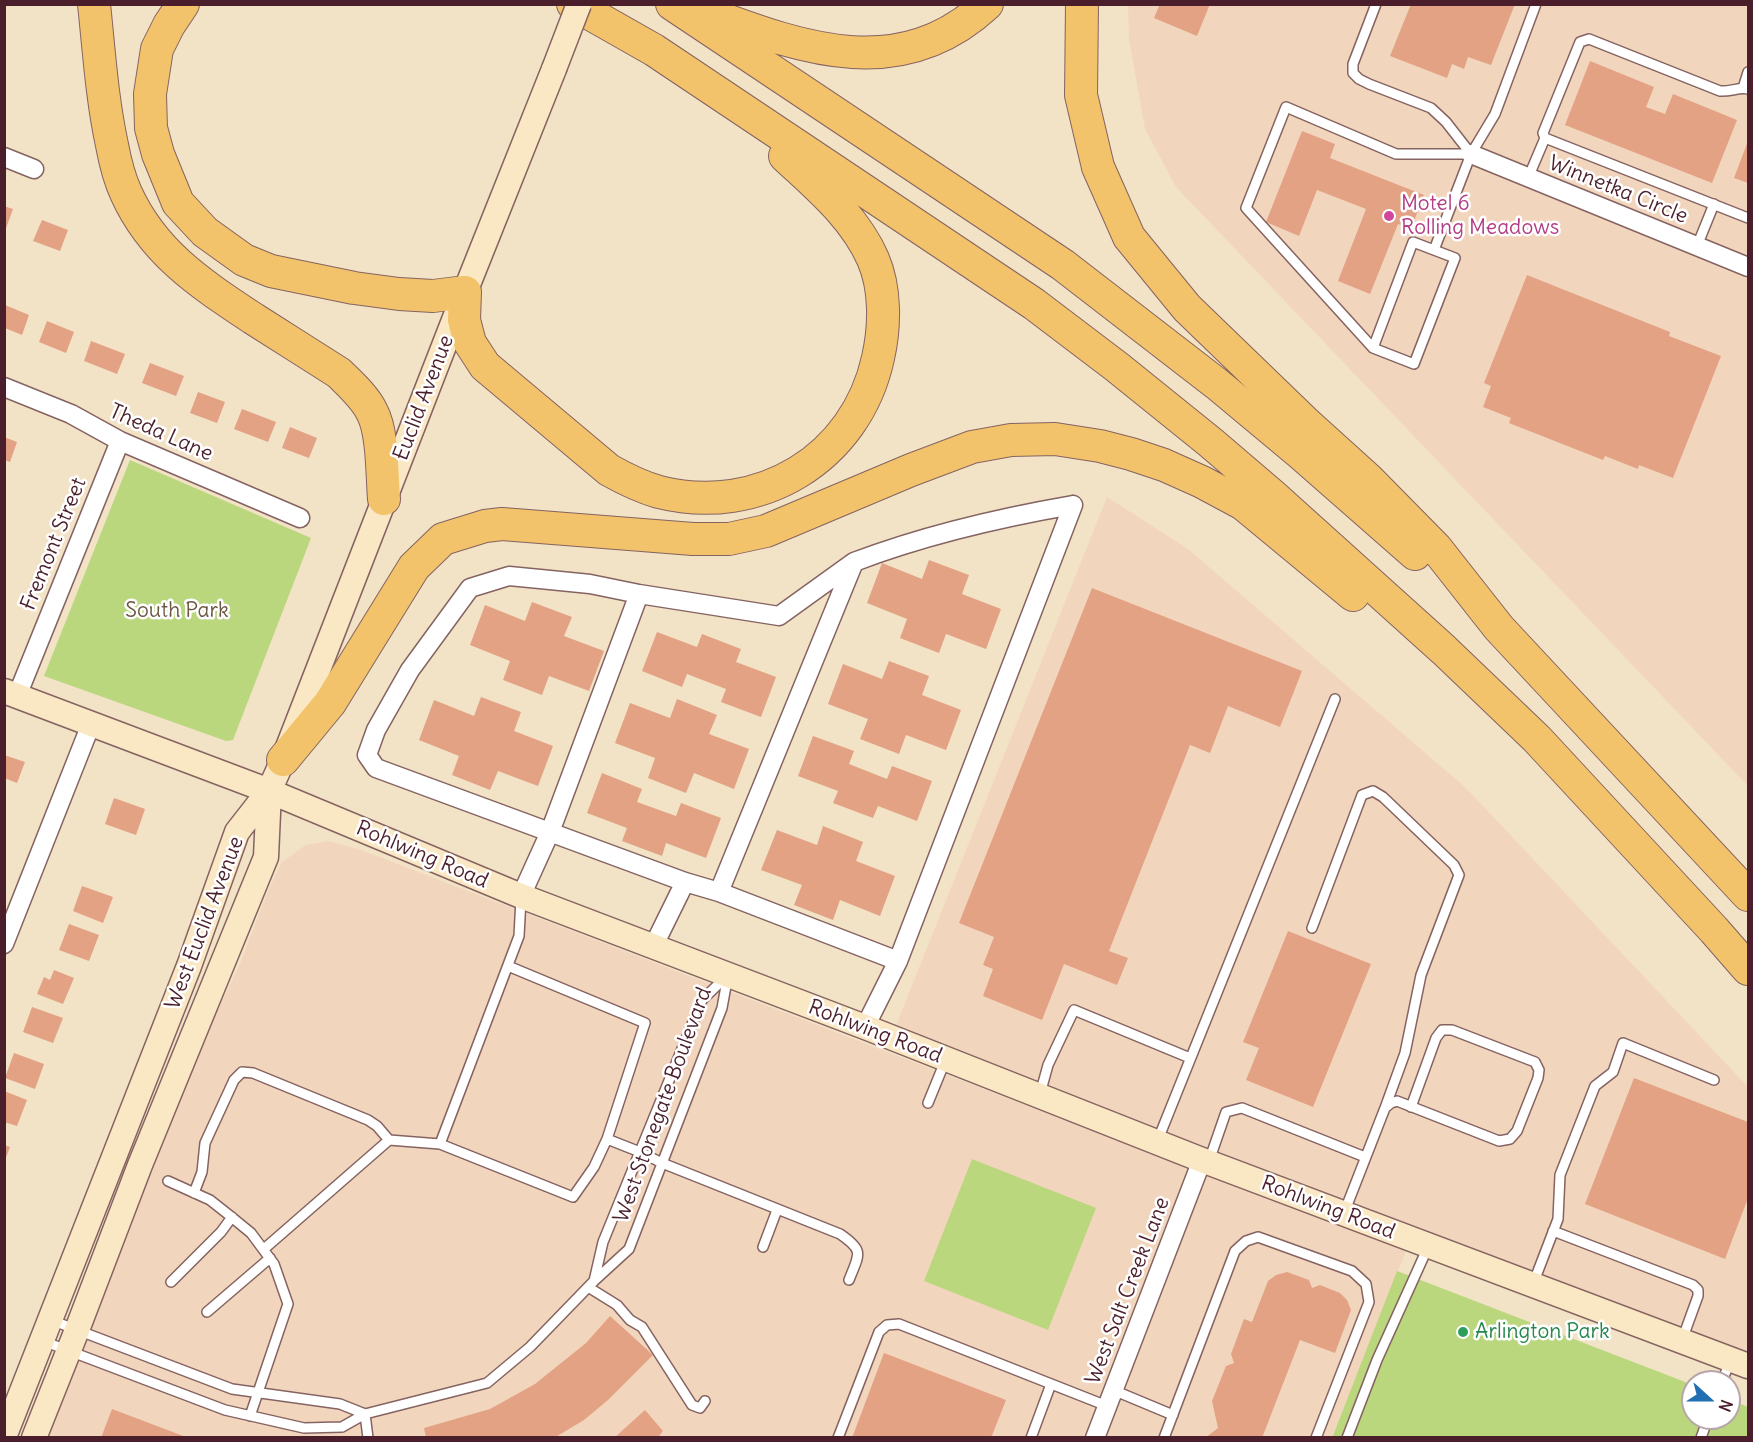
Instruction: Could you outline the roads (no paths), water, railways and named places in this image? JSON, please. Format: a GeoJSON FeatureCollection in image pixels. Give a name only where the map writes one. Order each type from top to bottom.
{"type":"FeatureCollection","features":[{"type":"Feature","properties":{"kind":"highway"},"geometry":{"type":"LineString","coordinates":[[94,4],[109,131],[116,165],[136,212],[151,237],[168,256],[192,276],[339,373],[356,390],[373,412],[379,435],[384,499]]}},
{"type":"Feature","properties":{"kind":"highway"},"geometry":{"type":"LineString","coordinates":[[183,4],[157,49],[150,94],[152,128],[158,154],[178,203],[205,232],[244,260],[271,271],[354,288],[399,294],[432,296],[465,292],[464,320],[470,343],[485,366],[597,461],[628,480],[659,492],[689,497],[716,497],[752,491],[775,485],[801,471],[821,456],[855,416],[869,390],[881,344],[883,318],[881,285],[873,260],[858,231],[833,200],[779,150],[722,113],[654,50]]}},
{"type":"Feature","properties":{"kind":"highway"},"geometry":{"type":"LineString","coordinates":[[561,4],[583,9],[654,50],[1034,304],[1117,367],[1272,495],[1444,650],[1537,740],[1749,969]]}},
{"type":"Feature","properties":{"kind":"highway"},"geometry":{"type":"LineString","coordinates":[[672,4],[1063,265],[1217,384],[1301,454],[1499,628]]}},
{"type":"Feature","properties":{"kind":"highway"},"geometry":{"type":"LineString","coordinates":[[683,4],[753,30],[816,47],[839,52],[874,54],[899,51],[929,42],[952,31],[987,4]]}},
{"type":"Feature","properties":{"kind":"highway"},"geometry":{"type":"LineString","coordinates":[[1082,4],[1081,96],[1098,167],[1129,237],[1187,308],[1366,478],[1436,549],[1499,628],[1749,895]]}},
{"type":"Feature","properties":{"kind":"highway"},"geometry":{"type":"LineString","coordinates":[[283,760],[330,703],[414,567],[443,539],[485,526],[502,524],[693,539],[714,540],[744,537],[786,524],[953,453],[990,442],[1029,439],[1078,441],[1131,454],[1174,469],[1243,504],[1411,643],[1472,699],[1537,740]]}},
{"type":"Feature","properties":{"kind":"main road","name":"Euclid Avenue"},"geometry":{"type":"LineString","coordinates":[[269,791],[554,69],[583,9]]}},
{"type":"Feature","properties":{"kind":"main road","name":"Rohlwing Road"},"geometry":{"type":"LineString","coordinates":[[11,694],[269,791],[521,896],[865,1027],[1205,1161],[1740,1362]]}},
{"type":"Feature","properties":{"kind":"main road","name":"West Euclid Avenue"},"geometry":{"type":"LineString","coordinates":[[4,1437],[189,966],[237,832],[269,791]]}},
{"type":"Feature","properties":{"kind":"main road","name":"West Euclid Avenue"},"geometry":{"type":"LineString","coordinates":[[34,1437],[140,1165],[266,857],[269,791]]}},
{"type":"Feature","properties":{"kind":"street","name":"Winnetka Circle"},"geometry":{"type":"LineString","coordinates":[[1471,154],[1749,267]]}},
{"type":"Feature","properties":{"kind":"street"},"geometry":{"type":"LineString","coordinates":[[4,157],[34,169]]}},
{"type":"Feature","properties":{"kind":"street","name":"Theda Lane"},"geometry":{"type":"LineString","coordinates":[[4,387],[71,414],[120,441],[300,518]]}},
{"type":"Feature","properties":{"kind":"street","name":"Fremont Street"},"geometry":{"type":"LineString","coordinates":[[11,694],[120,441]]}},
{"type":"Feature","properties":{"kind":"street"},"geometry":{"type":"LineString","coordinates":[[865,1027],[898,961],[1073,505],[1016,515],[896,546],[854,562],[779,616],[590,584],[509,576],[470,588],[410,670],[376,730],[367,755],[376,768],[684,882],[719,892],[898,961]]}},
{"type":"Feature","properties":{"kind":"street"},"geometry":{"type":"LineString","coordinates":[[719,892],[854,562]]}},
{"type":"Feature","properties":{"kind":"street"},"geometry":{"type":"LineString","coordinates":[[521,896],[550,832],[639,594]]}},
{"type":"Feature","properties":{"kind":"street"},"geometry":{"type":"LineString","coordinates":[[4,944],[91,724]]}},
{"type":"Feature","properties":{"kind":"street"},"geometry":{"type":"LineString","coordinates":[[653,947],[684,882]]}},
{"type":"Feature","properties":{"kind":"street","name":"West Salt Creek Lane"},"geometry":{"type":"LineString","coordinates":[[1095,1437],[1205,1161]]}},
{"type":"Feature","properties":{"kind":"lane"},"geometry":{"type":"LineString","coordinates":[[1376,4],[1353,64],[1353,73],[1369,84],[1431,108],[1446,122],[1471,154]]}},
{"type":"Feature","properties":{"kind":"lane"},"geometry":{"type":"LineString","coordinates":[[1434,250],[1471,154],[1495,114],[1536,4]]}},
{"type":"Feature","properties":{"kind":"lane"},"geometry":{"type":"LineString","coordinates":[[1528,178],[1545,138],[1543,133],[1580,42],[1589,39],[1720,91],[1746,89],[1749,72]]}},
{"type":"Feature","properties":{"kind":"lane"},"geometry":{"type":"LineString","coordinates":[[1373,348],[1413,242],[1455,258],[1413,364],[1373,348],[1246,208],[1286,107],[1396,154],[1471,154]]}},
{"type":"Feature","properties":{"kind":"lane"},"geometry":{"type":"LineString","coordinates":[[1545,138],[1749,218]]}},
{"type":"Feature","properties":{"kind":"lane"},"geometry":{"type":"LineString","coordinates":[[1697,246],[1714,204]]}},
{"type":"Feature","properties":{"kind":"lane"},"geometry":{"type":"LineString","coordinates":[[1157,1142],[1335,699]]}},
{"type":"Feature","properties":{"kind":"lane"},"geometry":{"type":"LineString","coordinates":[[1312,928],[1362,795],[1373,791],[1383,797],[1454,865],[1459,875],[1421,975],[1405,1053],[1344,1213]]}},
{"type":"Feature","properties":{"kind":"lane"},"geometry":{"type":"LineString","coordinates":[[440,1144],[519,936],[521,896]]}},
{"type":"Feature","properties":{"kind":"lane"},"geometry":{"type":"LineString","coordinates":[[264,1249],[389,1140],[440,1144],[573,1197],[594,1167],[607,1139],[645,1023],[508,966]]}},
{"type":"Feature","properties":{"kind":"lane","name":"West Stonegate Boulevard"},"geometry":{"type":"LineString","coordinates":[[47,1331],[73,1340],[225,1410],[304,1428],[342,1427],[365,1414],[487,1383],[530,1347],[591,1284],[629,1250],[722,1008],[728,975]]}},
{"type":"Feature","properties":{"kind":"lane","name":"West Stonegate Boulevard"},"geometry":{"type":"LineString","coordinates":[[591,1284],[603,1242],[702,1000],[728,975]]}},
{"type":"Feature","properties":{"kind":"lane"},"geometry":{"type":"LineString","coordinates":[[1040,1096],[1048,1065],[1074,1010],[1190,1058]]}},
{"type":"Feature","properties":{"kind":"lane"},"geometry":{"type":"LineString","coordinates":[[1385,1108],[1397,1101],[1411,1107],[1499,1141],[1510,1139],[1517,1131],[1539,1070],[1535,1062],[1452,1030],[1442,1030],[1436,1038],[1411,1107]]}},
{"type":"Feature","properties":{"kind":"lane"},"geometry":{"type":"LineString","coordinates":[[1533,1284],[1558,1219],[1560,1175],[1595,1086],[1612,1072],[1623,1043],[1714,1080]]}},
{"type":"Feature","properties":{"kind":"lane"},"geometry":{"type":"LineString","coordinates":[[928,1103],[946,1059]]}},
{"type":"Feature","properties":{"kind":"lane"},"geometry":{"type":"LineString","coordinates":[[194,1193],[202,1172],[206,1143],[234,1080],[242,1072],[253,1073],[351,1112],[377,1125],[389,1140]]}},
{"type":"Feature","properties":{"kind":"lane"},"geometry":{"type":"LineString","coordinates":[[1205,1161],[1227,1112],[1235,1108],[1242,1108],[1365,1157]]}},
{"type":"Feature","properties":{"kind":"lane"},"geometry":{"type":"LineString","coordinates":[[607,1139],[840,1234],[855,1244],[858,1255],[849,1280]]}},
{"type":"Feature","properties":{"kind":"lane"},"geometry":{"type":"LineString","coordinates":[[168,1181],[210,1200],[251,1233],[274,1264],[288,1304],[250,1416]]}},
{"type":"Feature","properties":{"kind":"lane"},"geometry":{"type":"LineString","coordinates":[[763,1247],[777,1210]]}},
{"type":"Feature","properties":{"kind":"lane"},"geometry":{"type":"LineString","coordinates":[[171,1282],[232,1217]]}},
{"type":"Feature","properties":{"kind":"lane"},"geometry":{"type":"LineString","coordinates":[[1553,1231],[1693,1285],[1698,1290],[1698,1296],[1682,1340]]}},
{"type":"Feature","properties":{"kind":"lane"},"geometry":{"type":"LineString","coordinates":[[1164,1437],[1235,1251],[1246,1240],[1258,1237],[1352,1271],[1366,1284],[1369,1302],[1316,1437]]}},
{"type":"Feature","properties":{"kind":"lane"},"geometry":{"type":"LineString","coordinates":[[1347,1437],[1377,1360],[1428,1245]]}},
{"type":"Feature","properties":{"kind":"lane"},"geometry":{"type":"LineString","coordinates":[[207,1312],[270,1258]]}},
{"type":"Feature","properties":{"kind":"lane"},"geometry":{"type":"LineString","coordinates":[[591,1284],[617,1305],[630,1320],[642,1327],[692,1405],[700,1408],[705,1401]]}},
{"type":"Feature","properties":{"kind":"lane"},"geometry":{"type":"LineString","coordinates":[[838,1437],[879,1332],[887,1324],[899,1324],[1051,1384],[1173,1414]]}},
{"type":"Feature","properties":{"kind":"lane","name":"West Stonegate Boulevard"},"geometry":{"type":"LineString","coordinates":[[47,1331],[232,1389],[340,1404],[365,1414]]}},
{"type":"Feature","properties":{"kind":"lane"},"geometry":{"type":"LineString","coordinates":[[1031,1437],[1051,1384]]}},
{"type":"Feature","properties":{"kind":"lane"},"geometry":{"type":"LineString","coordinates":[[365,1414],[368,1437]]}},
{"type":"Feature","properties":{"kind":"place","name":"Motel 6 Rolling Meadows"},"geometry":{"type":"Point","coordinates":[1389,216]}},
{"type":"Feature","properties":{"kind":"place","name":"Arlington Park"},"geometry":{"type":"Point","coordinates":[1463,1332]}},
{"type":"Feature","properties":{"kind":"park label","name":"South Park"},"geometry":{"type":"Point","coordinates":[177,611]}}]}
